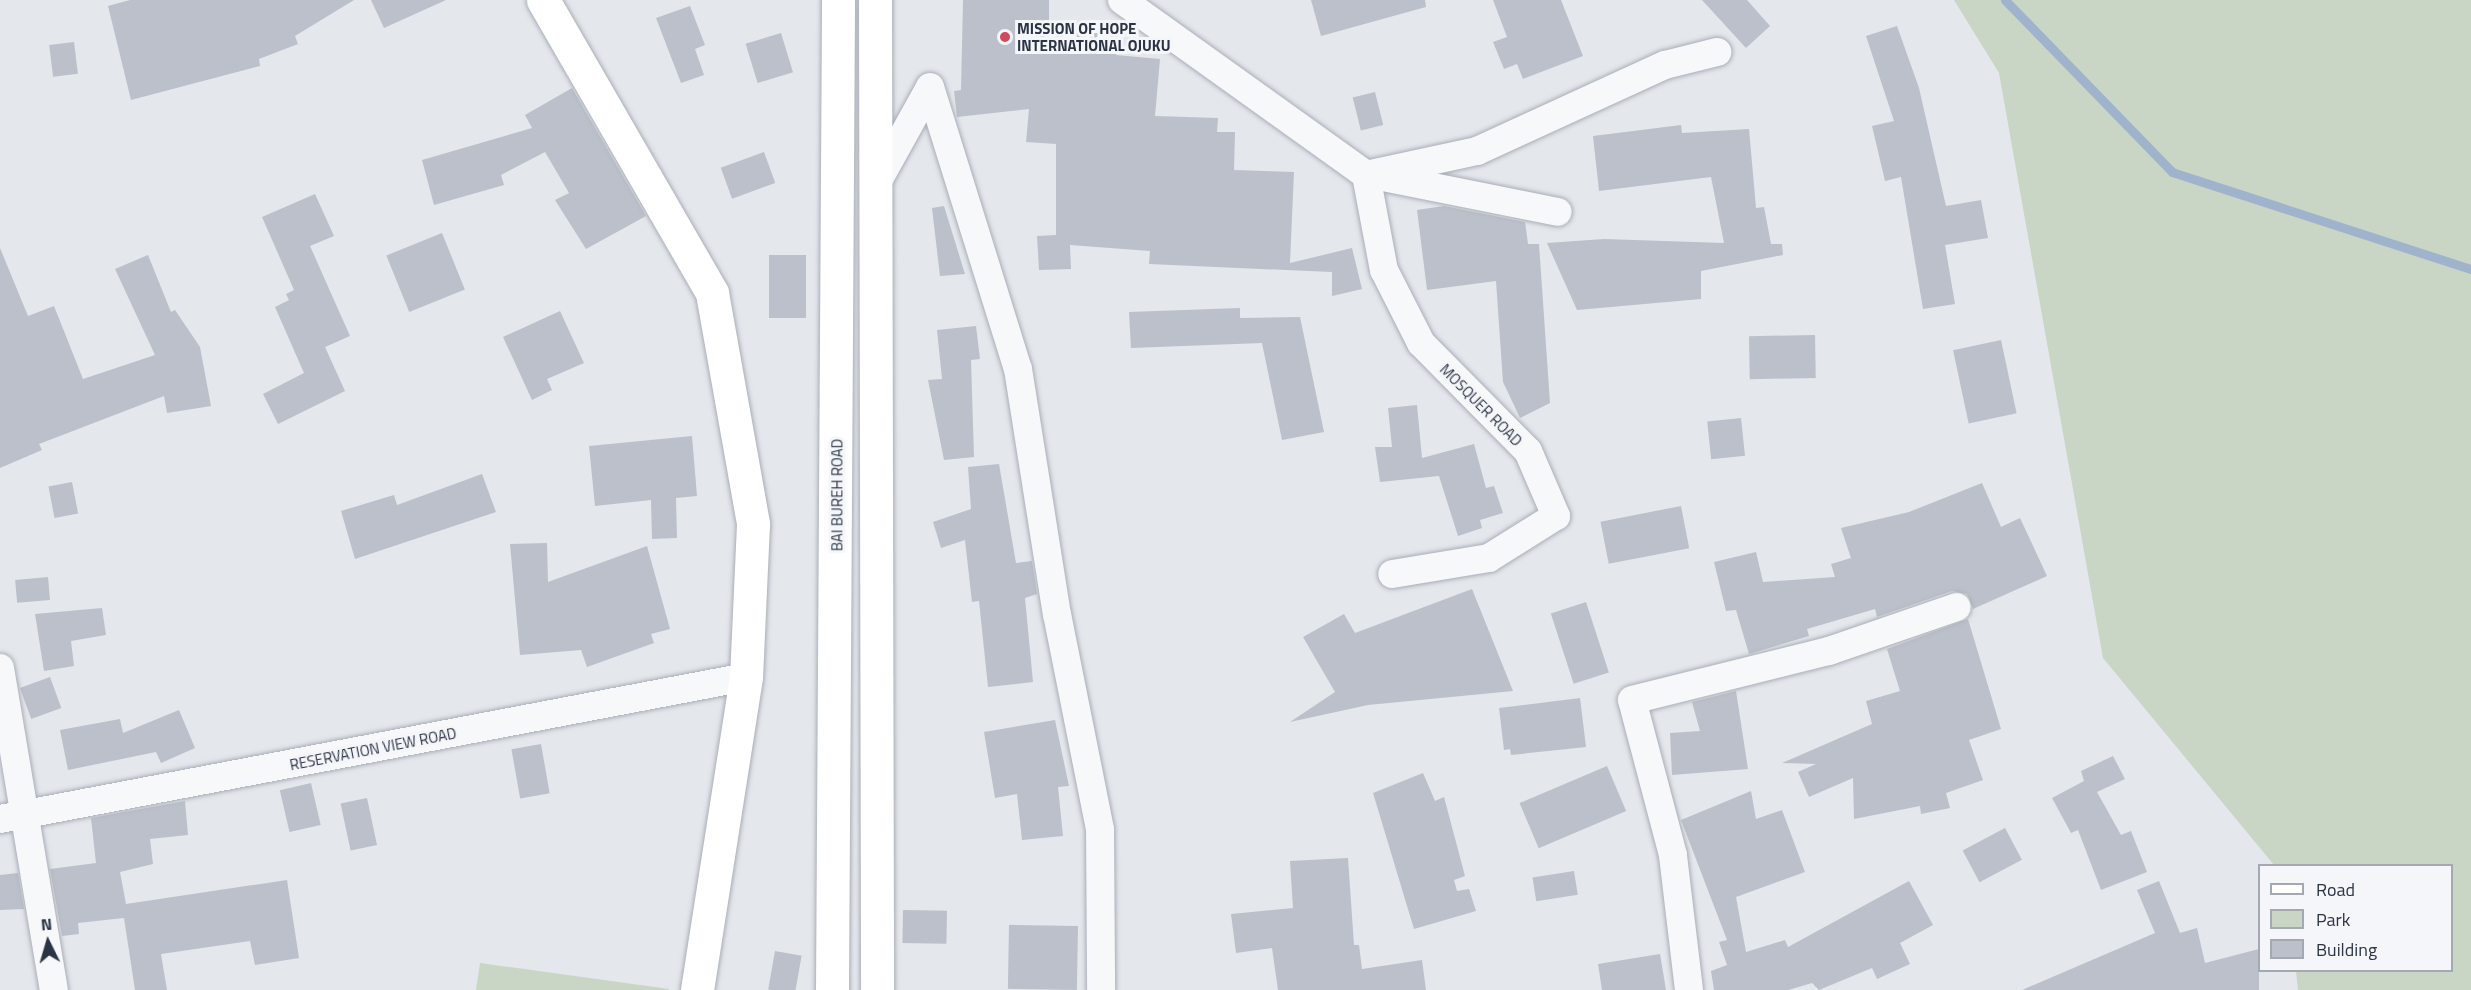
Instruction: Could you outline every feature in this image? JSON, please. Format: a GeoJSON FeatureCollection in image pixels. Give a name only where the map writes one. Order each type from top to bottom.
{"type":"FeatureCollection","features":[{"type":"Feature","properties":{"kind":"main road"},"geometry":{"type":"LineString","coordinates":[[543,0],[712,293],[753,524],[746,677],[697,990]]}},
{"type":"Feature","properties":{"kind":"main road","name":"BAI BUREH ROAD"},"geometry":{"type":"LineString","coordinates":[[832,990],[838,0]]}},
{"type":"Feature","properties":{"kind":"main road"},"geometry":{"type":"LineString","coordinates":[[875,0],[873,189],[877,990]]}},
{"type":"Feature","properties":{"kind":"street"},"geometry":{"type":"LineString","coordinates":[[1122,0],[1366,175],[1558,212]]}},
{"type":"Feature","properties":{"kind":"street"},"geometry":{"type":"LineString","coordinates":[[1366,175],[1477,151],[1665,65],[1717,52]]}},
{"type":"Feature","properties":{"kind":"street"},"geometry":{"type":"LineString","coordinates":[[873,189],[930,87],[1018,369],[1057,614],[1100,830],[1101,990]]}},
{"type":"Feature","properties":{"kind":"street","name":"MOSQUER ROAD"},"geometry":{"type":"LineString","coordinates":[[1366,175],[1384,270],[1422,343],[1528,451],[1556,516],[1489,558],[1392,574]]}},
{"type":"Feature","properties":{"kind":"street"},"geometry":{"type":"LineString","coordinates":[[1689,990],[1673,855],[1632,700],[1829,651],[1957,607]]}},
{"type":"Feature","properties":{"kind":"street"},"geometry":{"type":"LineString","coordinates":[[0,669],[12,817],[54,990]]}},
{"type":"Feature","properties":{"kind":"street","name":"RESERVATION VIEW ROAD"},"geometry":{"type":"LineString","coordinates":[[12,817],[746,677]]}},
{"type":"Feature","properties":{"kind":"green space"},"geometry":{"type":"Polygon","coordinates":[[[1954,0],[2471,0],[2471,990],[2298,990],[2296,972],[2453,972],[2453,864],[2273,864],[2103,658],[1999,73],[1954,0]]]}},
{"type":"Feature","properties":{"kind":"green space"},"geometry":{"type":"Polygon","coordinates":[[[480,963],[669,989],[669,990],[476,990],[480,963]]]}},
{"type":"Feature","properties":{"kind":"building"},"geometry":{"type":"Polygon","coordinates":[[[130,0],[354,0],[295,36],[298,44],[259,59],[260,66],[131,100],[108,6],[130,0]]]}},
{"type":"Feature","properties":{"kind":"building"},"geometry":{"type":"Polygon","coordinates":[[[371,0],[446,0],[384,28],[371,0]]]}},
{"type":"Feature","properties":{"kind":"building"},"geometry":{"type":"Polygon","coordinates":[[[963,0],[1049,0],[1049,27],[1119,35],[1116,55],[1160,59],[1155,116],[1218,118],[1217,132],[1235,132],[1234,170],[1294,172],[1290,263],[1352,248],[1362,289],[1332,296],[1332,272],[1149,264],[1150,251],[1070,245],[1071,269],[1039,270],[1037,236],[1056,235],[1056,144],[1026,142],[1029,109],[957,117],[954,91],[961,90],[963,0]]]}},
{"type":"Feature","properties":{"kind":"building"},"geometry":{"type":"Polygon","coordinates":[[[1311,0],[1425,0],[1426,7],[1321,36],[1311,0]]]}},
{"type":"Feature","properties":{"kind":"building"},"geometry":{"type":"Polygon","coordinates":[[[1493,0],[1561,0],[1583,56],[1523,79],[1517,64],[1504,69],[1493,42],[1507,37],[1493,0]]]}},
{"type":"Feature","properties":{"kind":"building"},"geometry":{"type":"Polygon","coordinates":[[[1702,0],[1747,0],[1770,26],[1746,48],[1702,0]]]}},
{"type":"Feature","properties":{"kind":"building"},"geometry":{"type":"Polygon","coordinates":[[[690,6],[705,45],[695,49],[704,75],[681,83],[656,18],[690,6]]]}},
{"type":"Feature","properties":{"kind":"building"},"geometry":{"type":"Polygon","coordinates":[[[1897,26],[1919,88],[1946,206],[1981,200],[1988,238],[1945,245],[1955,304],[1923,309],[1901,177],[1885,181],[1872,126],[1894,121],[1866,36],[1897,26]]]}},
{"type":"Feature","properties":{"kind":"building"},"geometry":{"type":"Polygon","coordinates":[[[781,33],[793,72],[758,83],[746,44],[781,33]]]}},
{"type":"Feature","properties":{"kind":"building"},"geometry":{"type":"Polygon","coordinates":[[[74,42],[78,74],[53,77],[49,45],[74,42]]]}},
{"type":"Feature","properties":{"kind":"building"},"geometry":{"type":"Polygon","coordinates":[[[572,88],[646,216],[586,249],[555,200],[569,193],[545,152],[501,175],[504,185],[434,205],[422,160],[532,128],[525,115],[572,88]]]}},
{"type":"Feature","properties":{"kind":"building"},"geometry":{"type":"Polygon","coordinates":[[[1375,92],[1383,125],[1361,131],[1353,98],[1375,92]]]}},
{"type":"Feature","properties":{"kind":"building"},"geometry":{"type":"Polygon","coordinates":[[[1681,125],[1682,133],[1749,129],[1756,208],[1764,207],[1771,244],[1782,244],[1783,255],[1701,271],[1701,299],[1577,310],[1547,243],[1604,239],[1724,243],[1711,177],[1599,191],[1593,136],[1681,125]]]}},
{"type":"Feature","properties":{"kind":"building"},"geometry":{"type":"Polygon","coordinates":[[[764,152],[775,183],[732,199],[721,168],[764,152]]]}},
{"type":"Feature","properties":{"kind":"building"},"geometry":{"type":"Polygon","coordinates":[[[315,194],[334,236],[310,246],[350,336],[325,347],[345,391],[278,424],[263,394],[304,373],[275,307],[289,300],[286,294],[294,290],[262,217],[315,194]]]}},
{"type":"Feature","properties":{"kind":"building"},"geometry":{"type":"Polygon","coordinates":[[[944,206],[965,274],[940,276],[932,208],[944,206]]]}},
{"type":"Feature","properties":{"kind":"building"},"geometry":{"type":"Polygon","coordinates":[[[1444,206],[1525,222],[1528,244],[1539,244],[1550,403],[1520,418],[1503,382],[1496,281],[1427,290],[1417,210],[1444,206]]]}},
{"type":"Feature","properties":{"kind":"building"},"geometry":{"type":"Polygon","coordinates":[[[442,233],[465,290],[409,312],[386,255],[442,233]]]}},
{"type":"Feature","properties":{"kind":"building"},"geometry":{"type":"Polygon","coordinates":[[[0,248],[28,316],[54,306],[83,379],[155,355],[115,269],[148,255],[171,312],[175,310],[200,347],[211,406],[167,413],[164,396],[39,444],[42,450],[0,468],[0,248]]]}},
{"type":"Feature","properties":{"kind":"building"},"geometry":{"type":"Polygon","coordinates":[[[769,255],[806,255],[806,318],[769,318],[769,255]]]}},
{"type":"Feature","properties":{"kind":"building"},"geometry":{"type":"Polygon","coordinates":[[[1240,308],[1240,318],[1300,317],[1324,432],[1282,440],[1262,343],[1131,348],[1129,312],[1240,308]]]}},
{"type":"Feature","properties":{"kind":"building"},"geometry":{"type":"Polygon","coordinates":[[[560,311],[584,363],[547,379],[552,390],[532,400],[503,337],[560,311]]]}},
{"type":"Feature","properties":{"kind":"building"},"geometry":{"type":"Polygon","coordinates":[[[976,326],[980,359],[971,360],[974,457],[944,460],[928,380],[942,379],[937,330],[976,326]]]}},
{"type":"Feature","properties":{"kind":"building"},"geometry":{"type":"Polygon","coordinates":[[[1815,335],[1816,378],[1750,379],[1749,336],[1815,335]]]}},
{"type":"Feature","properties":{"kind":"building"},"geometry":{"type":"Polygon","coordinates":[[[2001,340],[2017,413],[1969,424],[1953,350],[2001,340]]]}},
{"type":"Feature","properties":{"kind":"building"},"geometry":{"type":"Polygon","coordinates":[[[1417,405],[1422,458],[1474,444],[1486,488],[1494,486],[1503,513],[1480,520],[1482,528],[1458,536],[1439,476],[1380,482],[1375,447],[1392,447],[1388,408],[1417,405]]]}},
{"type":"Feature","properties":{"kind":"building"},"geometry":{"type":"Polygon","coordinates":[[[1741,418],[1745,456],[1711,459],[1707,422],[1741,418]]]}},
{"type":"Feature","properties":{"kind":"building"},"geometry":{"type":"Polygon","coordinates":[[[692,436],[697,496],[676,498],[677,538],[652,539],[651,500],[595,506],[589,446],[692,436]]]}},
{"type":"Feature","properties":{"kind":"building"},"geometry":{"type":"Polygon","coordinates":[[[999,464],[1016,563],[1032,561],[1037,594],[1025,598],[1033,682],[988,687],[979,601],[972,602],[965,540],[941,548],[933,522],[971,509],[968,467],[999,464]]]}},
{"type":"Feature","properties":{"kind":"building"},"geometry":{"type":"Polygon","coordinates":[[[482,474],[496,512],[355,559],[341,511],[394,495],[397,505],[482,474]]]}},
{"type":"Feature","properties":{"kind":"building"},"geometry":{"type":"Polygon","coordinates":[[[72,482],[78,513],[55,518],[48,487],[72,482]]]}},
{"type":"Feature","properties":{"kind":"building"},"geometry":{"type":"Polygon","coordinates":[[[1982,483],[2001,527],[2020,518],[2047,576],[1973,609],[1967,594],[1952,591],[1877,617],[1875,609],[1807,629],[1809,636],[1749,654],[1736,610],[1726,611],[1714,562],[1756,552],[1763,582],[1835,577],[1831,564],[1851,558],[1841,528],[1909,512],[1982,483]]]}},
{"type":"Feature","properties":{"kind":"building"},"geometry":{"type":"Polygon","coordinates":[[[1681,506],[1689,548],[1609,564],[1601,522],[1681,506]]]}},
{"type":"Feature","properties":{"kind":"building"},"geometry":{"type":"Polygon","coordinates":[[[547,543],[548,582],[647,546],[670,629],[651,634],[654,643],[587,667],[581,650],[520,655],[510,544],[547,543]]]}},
{"type":"Feature","properties":{"kind":"building"},"geometry":{"type":"Polygon","coordinates":[[[48,577],[50,600],[17,603],[15,580],[48,577]]]}},
{"type":"Feature","properties":{"kind":"building"},"geometry":{"type":"Polygon","coordinates":[[[1472,589],[1513,691],[1368,705],[1290,722],[1335,692],[1303,637],[1344,614],[1355,633],[1472,589]]]}},
{"type":"Feature","properties":{"kind":"building"},"geometry":{"type":"Polygon","coordinates":[[[1586,602],[1609,672],[1574,684],[1551,613],[1586,602]]]}},
{"type":"Feature","properties":{"kind":"building"},"geometry":{"type":"Polygon","coordinates":[[[102,608],[106,635],[71,641],[74,666],[44,671],[35,614],[102,608]]]}},
{"type":"Feature","properties":{"kind":"building"},"geometry":{"type":"Polygon","coordinates":[[[1968,619],[2001,729],[1969,740],[1983,780],[1946,793],[1950,808],[1921,814],[1920,806],[1854,819],[1853,778],[1809,797],[1798,772],[1816,764],[1782,763],[1872,724],[1866,701],[1900,691],[1887,649],[1968,619]]]}},
{"type":"Feature","properties":{"kind":"building"},"geometry":{"type":"Polygon","coordinates":[[[50,677],[61,708],[31,719],[20,688],[50,677]]]}},
{"type":"Feature","properties":{"kind":"building"},"geometry":{"type":"Polygon","coordinates":[[[1736,691],[1748,769],[1672,775],[1670,733],[1700,731],[1692,702],[1736,691]]]}},
{"type":"Feature","properties":{"kind":"building"},"geometry":{"type":"Polygon","coordinates":[[[1580,698],[1586,747],[1511,755],[1510,749],[1504,750],[1499,708],[1580,698]]]}},
{"type":"Feature","properties":{"kind":"building"},"geometry":{"type":"Polygon","coordinates":[[[179,710],[195,748],[161,763],[156,752],[68,770],[60,730],[120,719],[123,733],[179,710]]]}},
{"type":"Feature","properties":{"kind":"building"},"geometry":{"type":"Polygon","coordinates":[[[1055,720],[1069,786],[1058,787],[1063,836],[1022,840],[1017,794],[995,798],[984,732],[1055,720]]]}},
{"type":"Feature","properties":{"kind":"building"},"geometry":{"type":"Polygon","coordinates":[[[541,744],[550,793],[520,798],[511,749],[541,744]]]}},
{"type":"Feature","properties":{"kind":"building"},"geometry":{"type":"Polygon","coordinates":[[[2113,756],[2125,779],[2097,792],[2121,835],[2131,831],[2147,872],[2101,890],[2078,830],[2071,833],[2052,798],[2084,781],[2081,771],[2113,756]]]}},
{"type":"Feature","properties":{"kind":"building"},"geometry":{"type":"Polygon","coordinates":[[[1607,766],[1626,811],[1539,848],[1520,803],[1607,766]]]}},
{"type":"Feature","properties":{"kind":"building"},"geometry":{"type":"Polygon","coordinates":[[[1423,773],[1435,801],[1444,797],[1465,876],[1454,880],[1457,891],[1469,889],[1476,911],[1414,929],[1373,793],[1423,773]]]}},
{"type":"Feature","properties":{"kind":"building"},"geometry":{"type":"Polygon","coordinates":[[[311,783],[321,825],[289,832],[280,790],[311,783]]]}},
{"type":"Feature","properties":{"kind":"building"},"geometry":{"type":"Polygon","coordinates":[[[1751,791],[1756,819],[1782,810],[1805,872],[1736,897],[1746,952],[1785,940],[1788,947],[1909,881],[1933,925],[1900,943],[1910,964],[1877,979],[1872,968],[1819,990],[1812,983],[1788,990],[1714,990],[1711,971],[1727,965],[1719,942],[1727,940],[1681,820],[1751,791]]]}},
{"type":"Feature","properties":{"kind":"building"},"geometry":{"type":"Polygon","coordinates":[[[367,798],[377,845],[351,851],[341,804],[367,798]]]}},
{"type":"Feature","properties":{"kind":"building"},"geometry":{"type":"Polygon","coordinates":[[[185,801],[188,835],[150,839],[153,864],[120,872],[126,904],[287,880],[299,958],[255,965],[250,941],[161,954],[167,990],[135,990],[124,918],[78,923],[79,934],[62,936],[50,869],[96,863],[91,818],[185,801]]]}},
{"type":"Feature","properties":{"kind":"building"},"geometry":{"type":"Polygon","coordinates":[[[2005,828],[2022,860],[1980,882],[1963,851],[2005,828]]]}},
{"type":"Feature","properties":{"kind":"building"},"geometry":{"type":"Polygon","coordinates":[[[1348,858],[1354,945],[1359,945],[1362,969],[1422,960],[1426,990],[1278,990],[1272,948],[1236,953],[1231,914],[1293,908],[1290,861],[1348,858]]]}},
{"type":"Feature","properties":{"kind":"building"},"geometry":{"type":"Polygon","coordinates":[[[1574,871],[1578,895],[1536,901],[1533,878],[1574,871]]]}},
{"type":"Feature","properties":{"kind":"building"},"geometry":{"type":"Polygon","coordinates":[[[18,873],[24,909],[0,910],[0,875],[18,873]]]}},
{"type":"Feature","properties":{"kind":"building"},"geometry":{"type":"Polygon","coordinates":[[[2159,881],[2180,933],[2197,928],[2205,963],[2258,949],[2259,990],[2022,990],[2155,933],[2137,890],[2159,881]]]}},
{"type":"Feature","properties":{"kind":"building"},"geometry":{"type":"Polygon","coordinates":[[[903,910],[947,911],[946,944],[902,943],[903,910]]]}},
{"type":"Feature","properties":{"kind":"building"},"geometry":{"type":"Polygon","coordinates":[[[1009,925],[1078,926],[1077,990],[1008,989],[1009,925]]]}},
{"type":"Feature","properties":{"kind":"building"},"geometry":{"type":"Polygon","coordinates":[[[775,951],[802,956],[796,990],[768,989],[775,951]]]}},
{"type":"Feature","properties":{"kind":"building"},"geometry":{"type":"Polygon","coordinates":[[[1660,954],[1666,990],[1602,990],[1598,964],[1660,954]]]}},
{"type":"Feature","properties":{"kind":"waterway"},"geometry":{"type":"LineString","coordinates":[[2005,0],[2172,172],[2471,269]]}},
{"type":"Feature","properties":{"kind":"place","name":"MISSION OF HOPE INTERNATIONAL OJUKU"},"geometry":{"type":"Point","coordinates":[1005,37]}}]}
